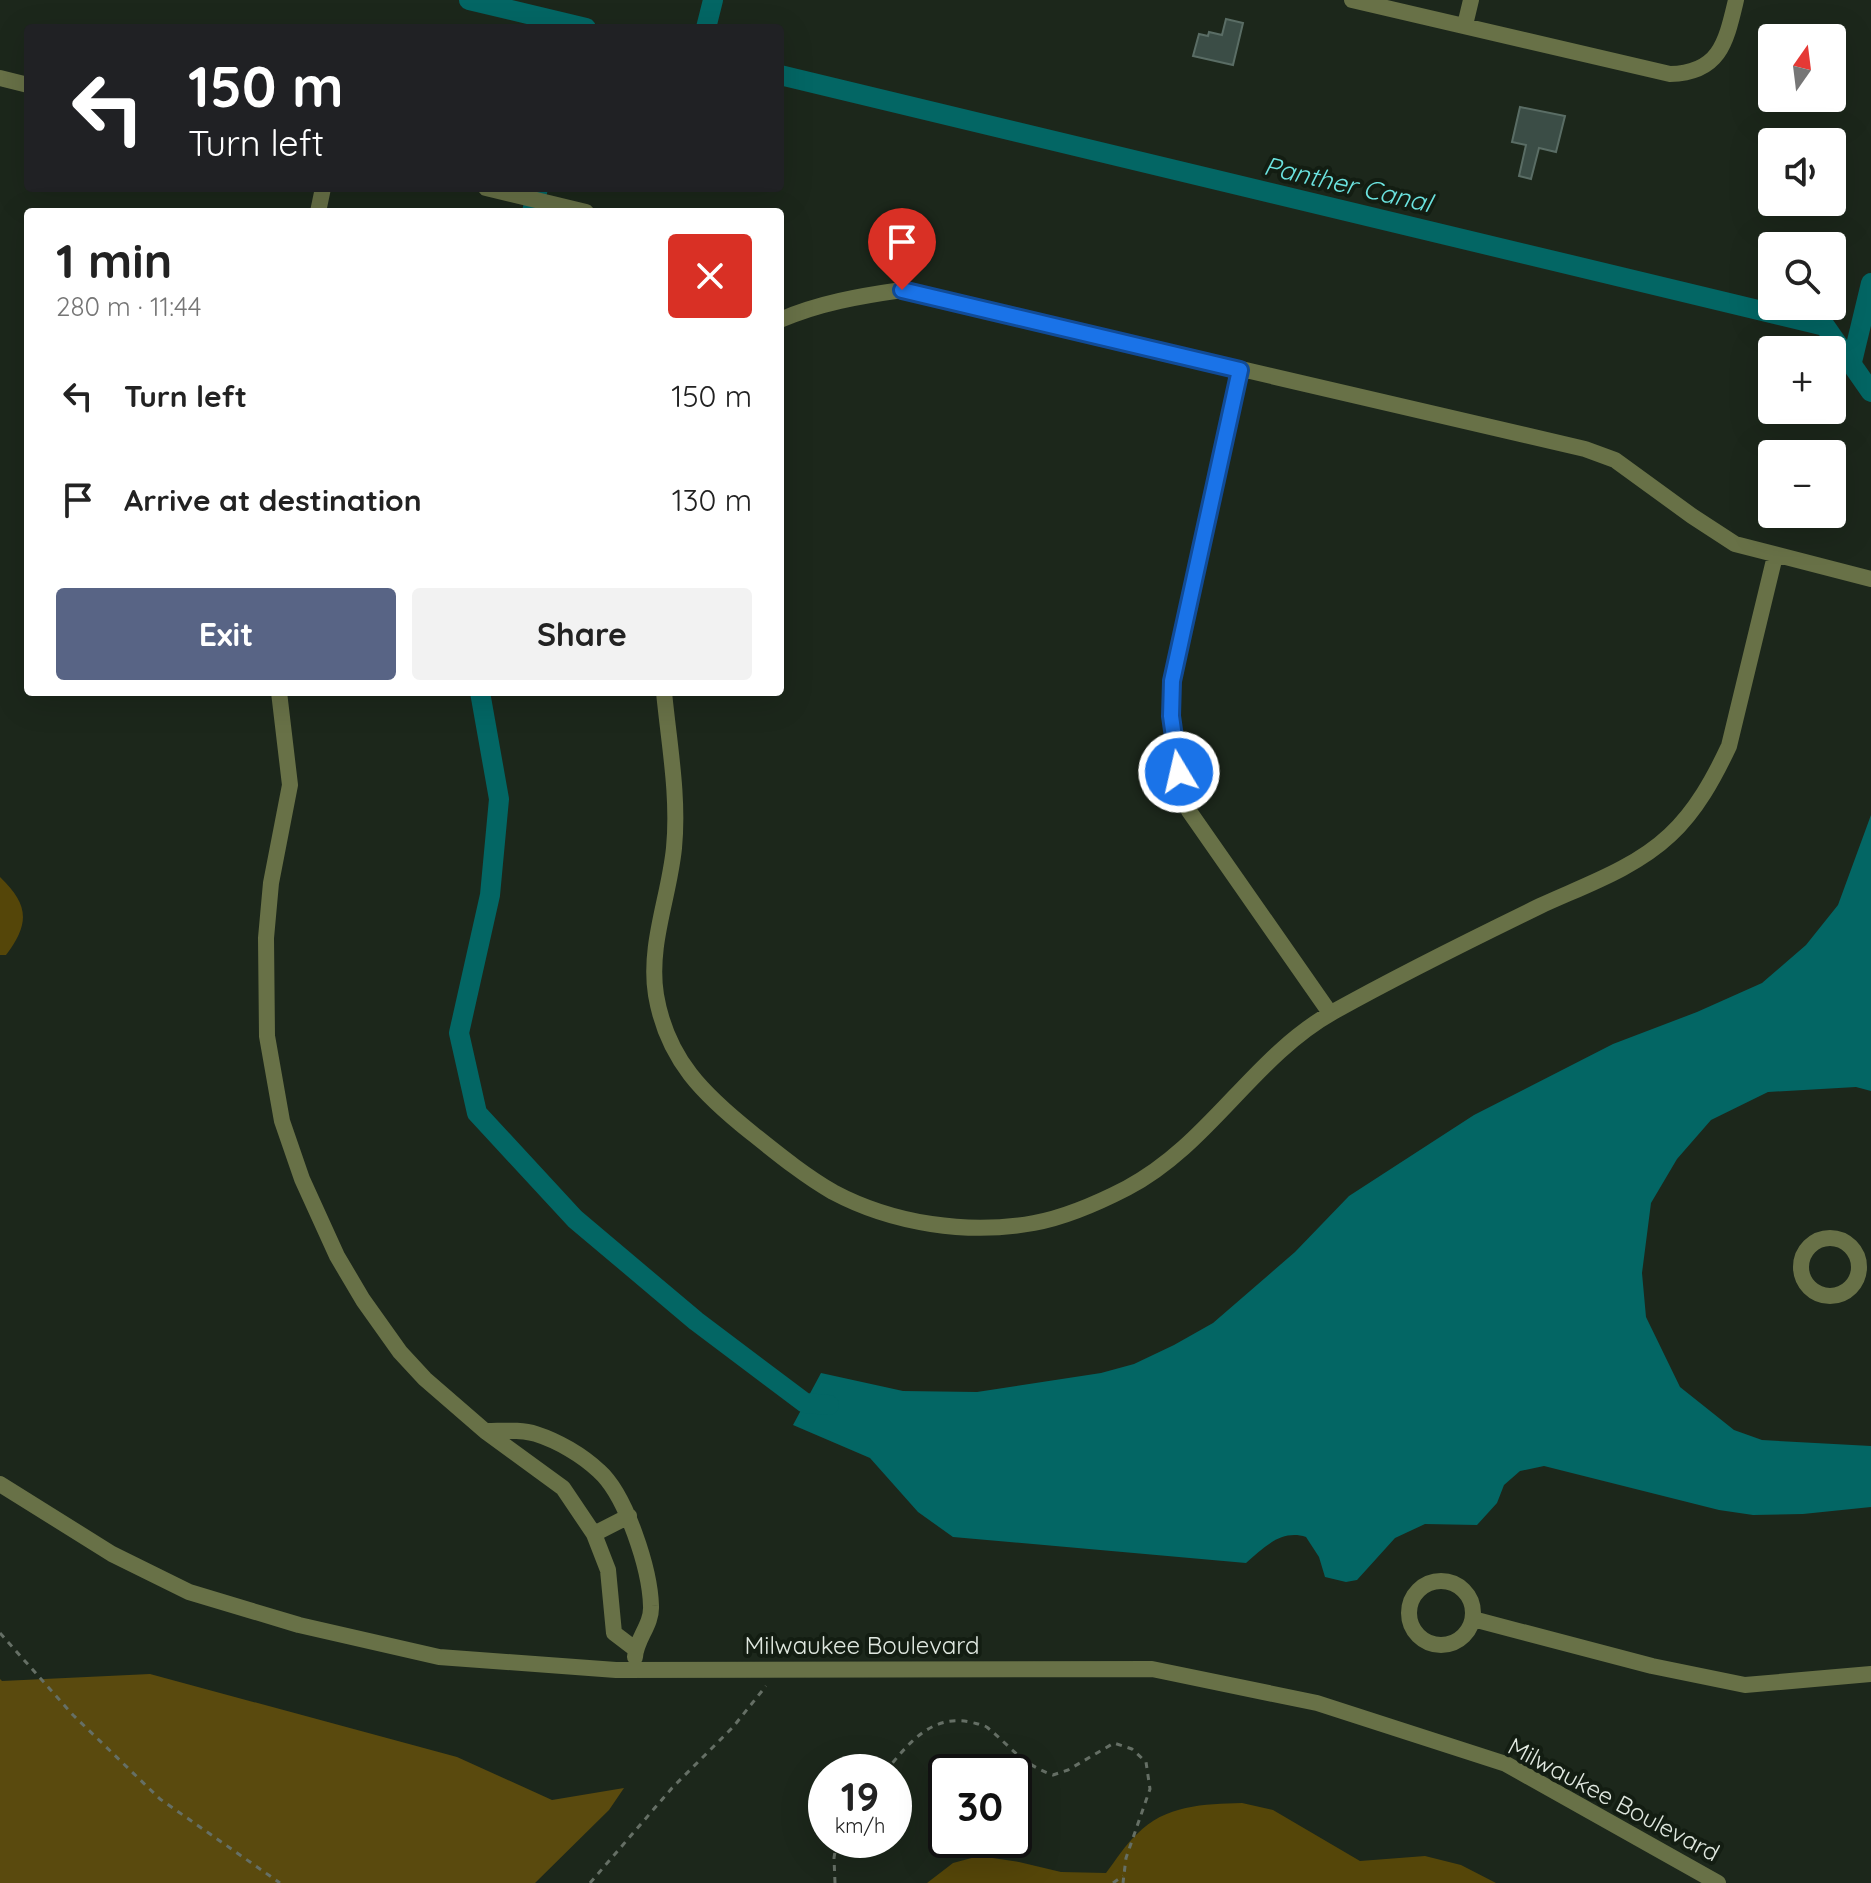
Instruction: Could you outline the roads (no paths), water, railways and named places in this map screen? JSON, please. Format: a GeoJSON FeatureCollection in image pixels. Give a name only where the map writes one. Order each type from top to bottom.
{"type":"FeatureCollection","features":[{"type":"Feature","properties":{"kind":"street"},"geometry":{"type":"LineString","coordinates":[[1352,0],[1670,74],[1690,74],[1711,63],[1725,41],[1736,0]]}},
{"type":"Feature","properties":{"kind":"street"},"geometry":{"type":"LineString","coordinates":[[1465,25],[1471,0]]}},
{"type":"Feature","properties":{"kind":"street"},"geometry":{"type":"LineString","coordinates":[[0,78],[24,84]]}},
{"type":"Feature","properties":{"kind":"street"},"geometry":{"type":"LineString","coordinates":[[503,192],[569,208]]}},
{"type":"Feature","properties":{"kind":"street"},"geometry":{"type":"LineString","coordinates":[[784,318],[857,296],[902,290],[1585,449],[1615,460],[1735,544],[1871,579]]}},
{"type":"Feature","properties":{"kind":"street"},"geometry":{"type":"LineString","coordinates":[[1240,370],[1172,681],[1173,742],[1189,811],[1330,1013]]}},
{"type":"Feature","properties":{"kind":"street"},"geometry":{"type":"LineString","coordinates":[[664,696],[677,808],[654,970],[656,998],[686,1071],[698,1087],[773,1150],[831,1191],[898,1217],[947,1225],[980,1227],[1034,1223],[1078,1211],[1131,1186],[1184,1149],[1278,1051],[1330,1013],[1428,960],[1609,874],[1645,854],[1670,835],[1708,787],[1729,746],[1775,556]]}},
{"type":"Feature","properties":{"kind":"street"},"geometry":{"type":"LineString","coordinates":[[279,696],[290,785],[271,883],[266,938],[266,992],[267,1036],[282,1121],[322,1227],[363,1300],[400,1352],[425,1379],[485,1431],[563,1488],[594,1534],[608,1570],[614,1633],[635,1649]]}},
{"type":"Feature","properties":{"kind":"street"},"geometry":{"type":"LineString","coordinates":[[485,1431],[532,1432],[560,1443],[601,1472],[629,1516],[645,1567],[652,1608],[647,1629],[635,1649],[634,1670]]}},
{"type":"Feature","properties":{"kind":"street","name":"Milwaukee Boulevard"},"geometry":{"type":"LineString","coordinates":[[0,1484],[112,1554],[189,1592],[299,1625],[439,1657],[634,1670],[1152,1669],[1317,1703],[1506,1764],[1718,1883]]}},
{"type":"Feature","properties":{"kind":"street"},"geometry":{"type":"LineString","coordinates":[[594,1534],[629,1516]]}},
{"type":"Feature","properties":{"kind":"street"},"geometry":{"type":"LineString","coordinates":[[1436,1581],[1446,1581],[1456,1584],[1470,1599],[1473,1619],[1464,1637],[1443,1646],[1432,1645],[1414,1632],[1408,1611],[1417,1591],[1436,1581]]}},
{"type":"Feature","properties":{"kind":"street"},"geometry":{"type":"LineString","coordinates":[[1473,1619],[1652,1666],[1745,1685],[1871,1674]]}},
{"type":"Feature","properties":{"kind":"water"},"geometry":{"type":"Polygon","coordinates":[[[1871,815],[1871,1091],[1856,1087],[1768,1092],[1711,1120],[1677,1159],[1651,1203],[1642,1273],[1646,1317],[1680,1387],[1734,1430],[1762,1440],[1871,1446],[1871,1507],[1753,1515],[1719,1510],[1544,1466],[1520,1471],[1504,1485],[1497,1503],[1477,1525],[1425,1524],[1395,1538],[1357,1580],[1346,1582],[1325,1577],[1319,1557],[1306,1537],[1297,1535],[1273,1541],[1246,1563],[953,1537],[918,1512],[870,1458],[793,1425],[821,1373],[903,1391],[977,1392],[1101,1373],[1134,1364],[1213,1323],[1295,1252],[1349,1196],[1474,1115],[1613,1044],[1762,983],[1806,945],[1838,905],[1871,815]]]}},
{"type":"Feature","properties":{"kind":"waterway","name":"Panther Canal"},"geometry":{"type":"LineString","coordinates":[[469,0],[569,24]]}},
{"type":"Feature","properties":{"kind":"waterway"},"geometry":{"type":"LineString","coordinates":[[707,24],[713,0]]}},
{"type":"Feature","properties":{"kind":"waterway","name":"Panther Canal"},"geometry":{"type":"LineString","coordinates":[[784,76],[1825,326],[1871,392]]}},
{"type":"Feature","properties":{"kind":"waterway"},"geometry":{"type":"LineString","coordinates":[[533,208],[537,192]]}},
{"type":"Feature","properties":{"kind":"waterway"},"geometry":{"type":"LineString","coordinates":[[1852,362],[1871,283]]}},
{"type":"Feature","properties":{"kind":"waterway"},"geometry":{"type":"LineString","coordinates":[[481,696],[499,799],[490,895],[459,1033],[477,1113],[575,1219],[696,1321],[805,1403],[829,1405]]}}]}
